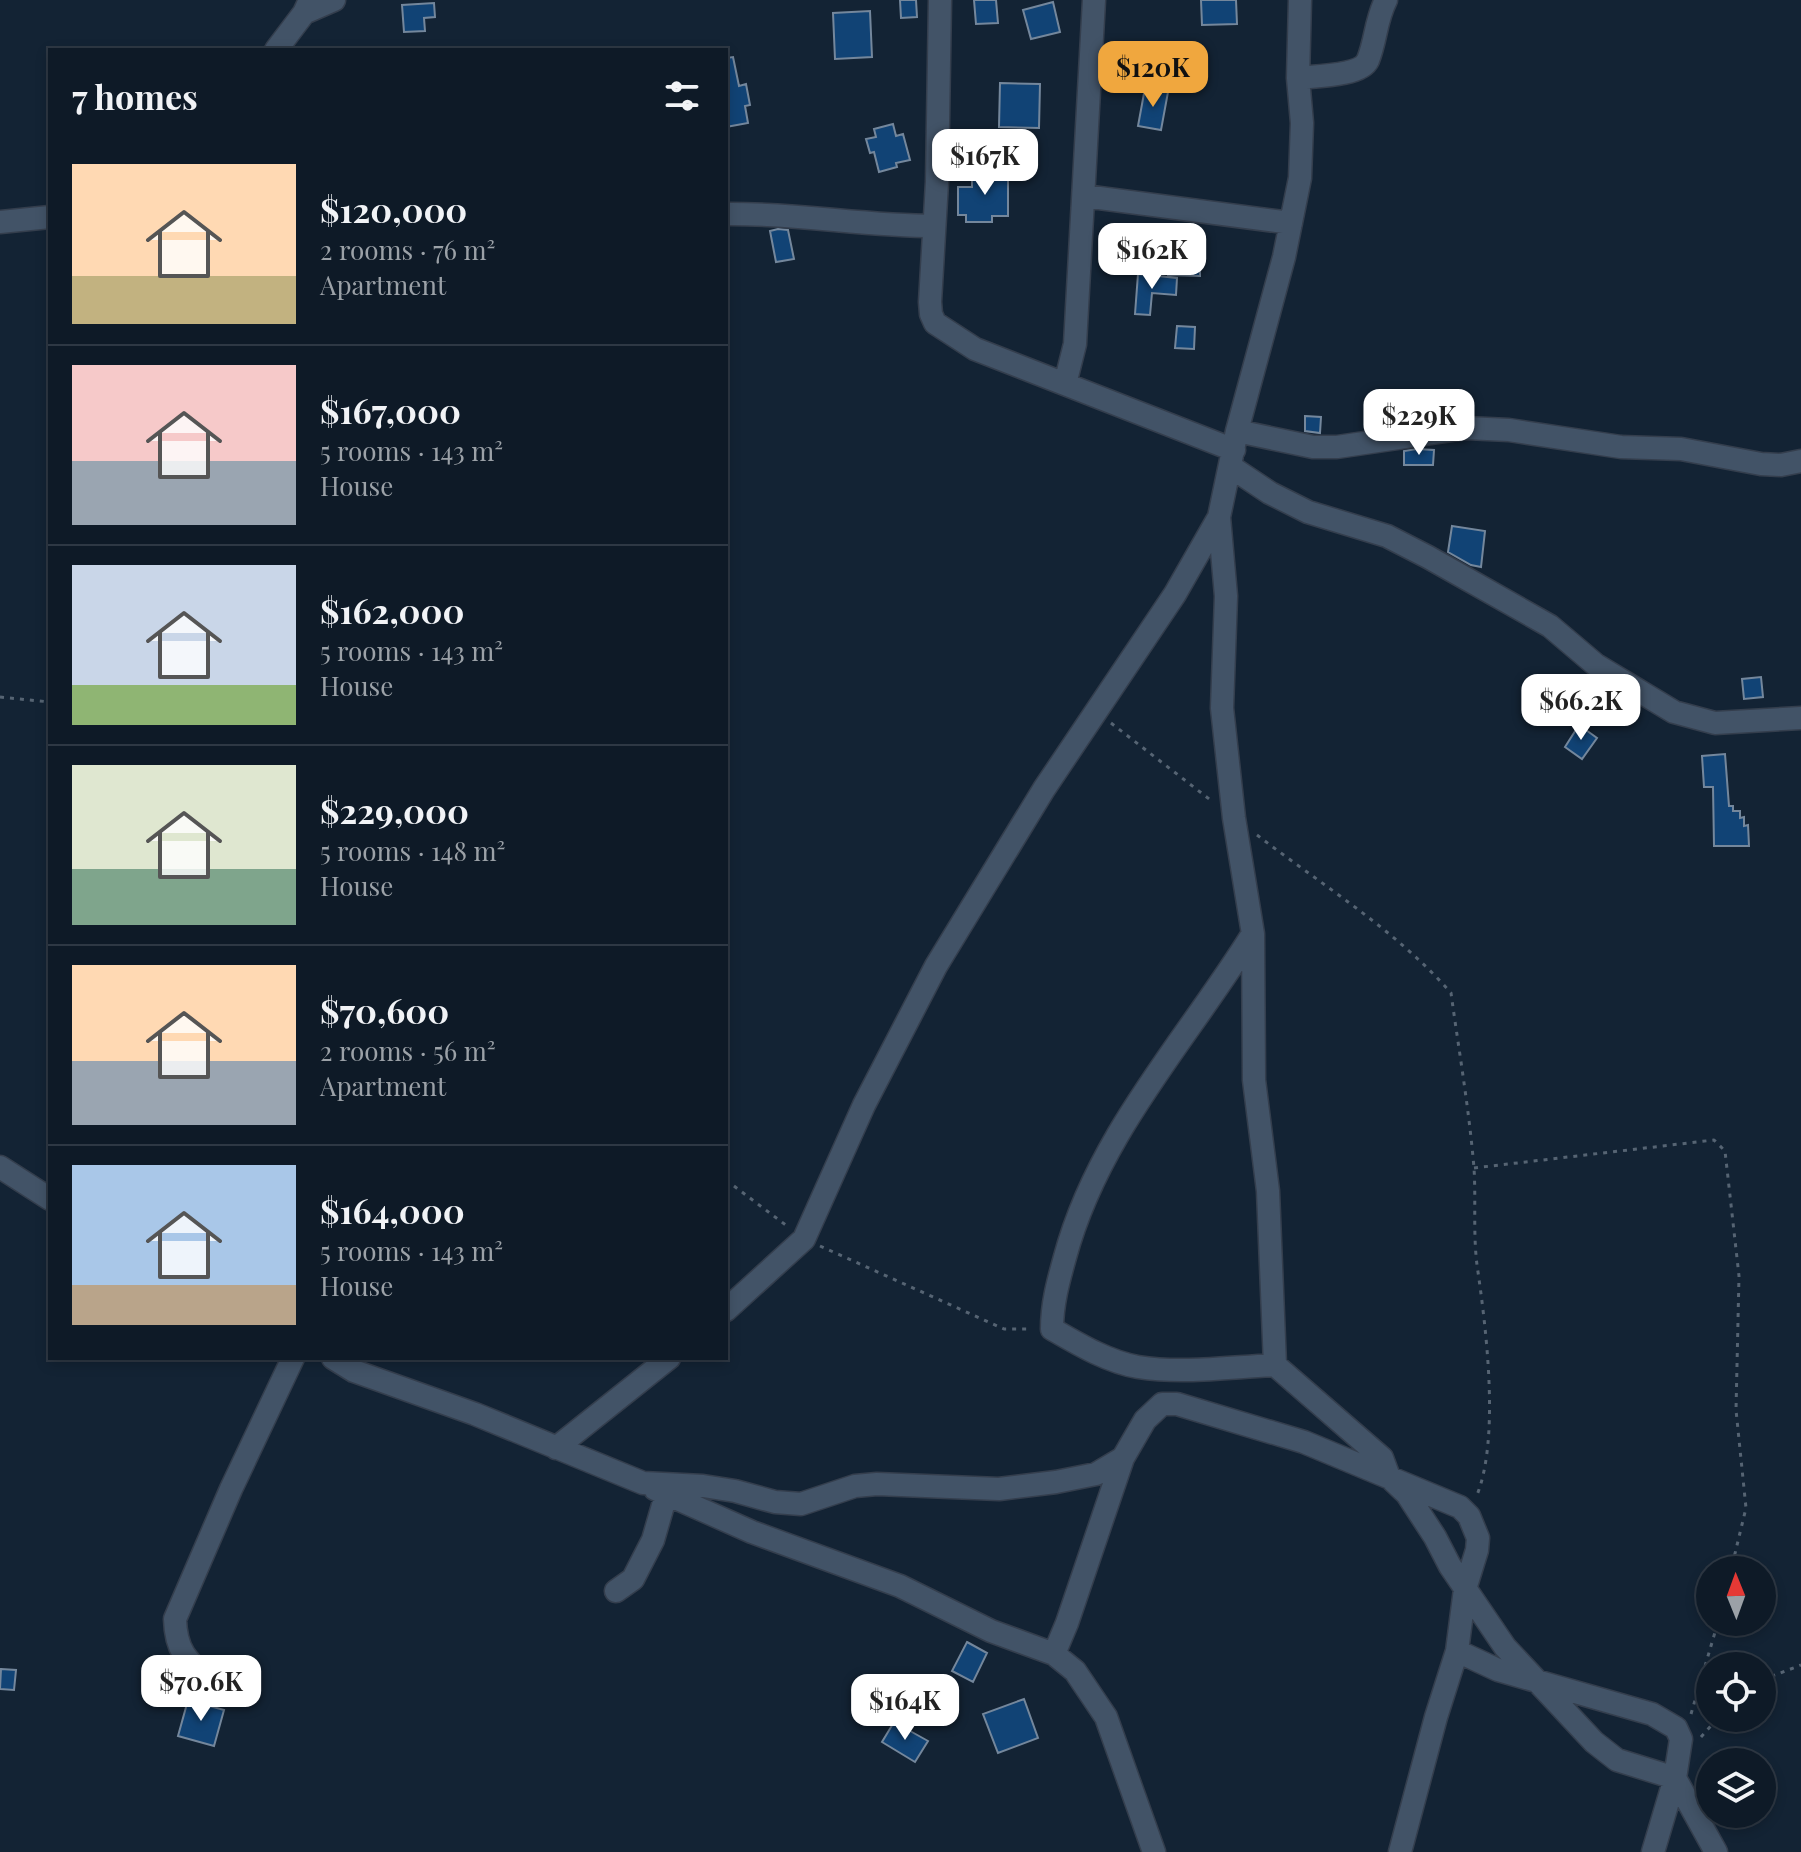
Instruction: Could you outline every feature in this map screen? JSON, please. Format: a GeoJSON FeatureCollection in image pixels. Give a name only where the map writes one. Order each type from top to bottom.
{"type":"FeatureCollection","features":[{"type":"Feature","properties":{"kind":"street"},"geometry":{"type":"LineString","coordinates":[[277,48],[307,6],[334,0]]}},
{"type":"Feature","properties":{"kind":"street"},"geometry":{"type":"LineString","coordinates":[[940,0],[931,314],[935,323],[975,349],[1234,449],[1337,447],[1466,428],[1509,430],[1621,447],[1681,449],[1761,464],[1781,465],[1801,461]]}},
{"type":"Feature","properties":{"kind":"street"},"geometry":{"type":"LineString","coordinates":[[1065,384],[1075,344],[1094,0]]}},
{"type":"Feature","properties":{"kind":"street"},"geometry":{"type":"LineString","coordinates":[[728,1308],[804,1239],[864,1105],[936,966],[1044,789],[1175,594],[1219,517],[1300,178],[1300,0]]}},
{"type":"Feature","properties":{"kind":"street"},"geometry":{"type":"LineString","coordinates":[[1298,78],[1362,68],[1368,61],[1378,15],[1386,0]]}},
{"type":"Feature","properties":{"kind":"street"},"geometry":{"type":"LineString","coordinates":[[1084,196],[1291,223]]}},
{"type":"Feature","properties":{"kind":"street"},"geometry":{"type":"LineString","coordinates":[[728,214],[934,226]]}},
{"type":"Feature","properties":{"kind":"street"},"geometry":{"type":"LineString","coordinates":[[0,222],[48,217]]}},
{"type":"Feature","properties":{"kind":"street"},"geometry":{"type":"LineString","coordinates":[[1234,449],[1270,493],[1308,512],[1387,536],[1428,557],[1550,626],[1596,665],[1674,712],[1715,723],[1801,718]]}},
{"type":"Feature","properties":{"kind":"street"},"geometry":{"type":"LineString","coordinates":[[1219,517],[1226,596],[1222,708],[1234,818],[1253,934],[1254,1080],[1268,1191],[1275,1365]]}},
{"type":"Feature","properties":{"kind":"street"},"geometry":{"type":"LineString","coordinates":[[1253,934],[1203,1009],[1156,1071],[1099,1168],[1073,1226],[1052,1305],[1052,1329],[1087,1348],[1135,1366],[1180,1370],[1275,1365],[1382,1458],[1389,1477],[1407,1494],[1505,1647],[1594,1742],[1617,1760],[1675,1778],[1716,1852]]}},
{"type":"Feature","properties":{"kind":"street"},"geometry":{"type":"LineString","coordinates":[[0,1167],[48,1198]]}},
{"type":"Feature","properties":{"kind":"street"},"geometry":{"type":"LineString","coordinates":[[217,1688],[184,1656],[176,1639],[175,1619],[218,1517],[292,1360]]}},
{"type":"Feature","properties":{"kind":"street"},"geometry":{"type":"LineString","coordinates":[[336,1360],[354,1371],[475,1414],[643,1483],[752,1532],[900,1586],[991,1631],[1054,1654],[1075,1671],[1106,1717],[1153,1850]]}},
{"type":"Feature","properties":{"kind":"street"},"geometry":{"type":"LineString","coordinates":[[556,1448],[666,1360]]}},
{"type":"Feature","properties":{"kind":"street"},"geometry":{"type":"LineString","coordinates":[[1054,1654],[1123,1458],[1153,1410],[1162,1404],[1177,1404],[1304,1442],[1455,1504],[1469,1516],[1478,1538],[1477,1550],[1465,1589],[1457,1651],[1400,1852]]}},
{"type":"Feature","properties":{"kind":"street"},"geometry":{"type":"LineString","coordinates":[[643,1483],[703,1486],[775,1502],[801,1504],[855,1486],[877,1484],[999,1489],[1056,1482],[1096,1474],[1123,1458]]}},
{"type":"Feature","properties":{"kind":"street"},"geometry":{"type":"LineString","coordinates":[[616,1591],[633,1579],[653,1540],[666,1495]]}},
{"type":"Feature","properties":{"kind":"street"},"geometry":{"type":"LineString","coordinates":[[1457,1651],[1498,1670],[1652,1714],[1676,1728],[1681,1739],[1675,1778],[1653,1852]]}},
{"type":"Feature","properties":{"kind":"path"},"geometry":{"type":"LineString","coordinates":[[0,697],[48,703]]}},
{"type":"Feature","properties":{"kind":"path"},"geometry":{"type":"LineString","coordinates":[[1096,711],[1395,939],[1436,975],[1451,993],[1474,1168],[1477,1263],[1482,1290],[1489,1419],[1485,1473],[1469,1516]]}},
{"type":"Feature","properties":{"kind":"path"},"geometry":{"type":"LineString","coordinates":[[1474,1168],[1714,1140],[1725,1151],[1739,1276],[1736,1410],[1746,1508],[1734,1556]]}},
{"type":"Feature","properties":{"kind":"path"},"geometry":{"type":"LineString","coordinates":[[728,1182],[804,1239],[1004,1329],[1052,1329]]}},
{"type":"Feature","properties":{"kind":"path"},"geometry":{"type":"LineString","coordinates":[[1681,1739],[1714,1636]]}},
{"type":"Feature","properties":{"kind":"path"},"geometry":{"type":"LineString","coordinates":[[1776,1675],[1801,1665]]}},
{"type":"Feature","properties":{"kind":"building"},"geometry":{"type":"Polygon","coordinates":[[[900,0],[916,0],[917,17],[901,18],[900,0]]]}},
{"type":"Feature","properties":{"kind":"building"},"geometry":{"type":"Polygon","coordinates":[[[974,0],[996,0],[998,23],[976,24],[974,0]]]}},
{"type":"Feature","properties":{"kind":"building"},"geometry":{"type":"Polygon","coordinates":[[[1201,0],[1236,0],[1237,24],[1202,25],[1201,0]]]}},
{"type":"Feature","properties":{"kind":"building"},"geometry":{"type":"Polygon","coordinates":[[[1053,2],[1060,32],[1031,39],[1023,10],[1053,2]]]}},
{"type":"Feature","properties":{"kind":"building"},"geometry":{"type":"Polygon","coordinates":[[[434,3],[435,17],[424,18],[425,31],[404,32],[402,5],[434,3]]]}},
{"type":"Feature","properties":{"kind":"building"},"geometry":{"type":"Polygon","coordinates":[[[870,11],[872,57],[835,59],[833,13],[870,11]]]}},
{"type":"Feature","properties":{"kind":"building"},"geometry":{"type":"Polygon","coordinates":[[[733,57],[739,86],[746,84],[750,105],[745,106],[748,123],[728,127],[728,58],[733,57]]]}},
{"type":"Feature","properties":{"kind":"building"},"geometry":{"type":"Polygon","coordinates":[[[1000,83],[1040,84],[1039,128],[999,127],[1000,83]]]}},
{"type":"Feature","properties":{"kind":"building"},"geometry":{"type":"Polygon","coordinates":[[[1145,88],[1168,92],[1161,130],[1138,126],[1145,88]]]}},
{"type":"Feature","properties":{"kind":"building"},"geometry":{"type":"Polygon","coordinates":[[[893,124],[896,136],[903,134],[910,160],[879,172],[874,152],[870,153],[866,139],[876,137],[874,129],[893,124]]]}},
{"type":"Feature","properties":{"kind":"building"},"geometry":{"type":"Polygon","coordinates":[[[972,170],[1008,171],[1008,216],[992,216],[992,222],[966,222],[966,215],[958,215],[958,187],[972,187],[972,170]]]}},
{"type":"Feature","properties":{"kind":"building"},"geometry":{"type":"Polygon","coordinates":[[[788,230],[794,259],[776,262],[770,231],[788,230]]]}},
{"type":"Feature","properties":{"kind":"building"},"geometry":{"type":"Polygon","coordinates":[[[1168,234],[1200,235],[1200,276],[1168,275],[1168,234]]]}},
{"type":"Feature","properties":{"kind":"building"},"geometry":{"type":"Polygon","coordinates":[[[1138,274],[1177,278],[1176,295],[1152,293],[1150,315],[1135,314],[1138,274]]]}},
{"type":"Feature","properties":{"kind":"building"},"geometry":{"type":"Polygon","coordinates":[[[1177,326],[1195,327],[1194,349],[1175,348],[1177,326]]]}},
{"type":"Feature","properties":{"kind":"building"},"geometry":{"type":"Polygon","coordinates":[[[1305,416],[1321,417],[1320,433],[1305,431],[1305,416]]]}},
{"type":"Feature","properties":{"kind":"building"},"geometry":{"type":"Polygon","coordinates":[[[1434,450],[1433,465],[1404,465],[1404,451],[1434,450]]]}},
{"type":"Feature","properties":{"kind":"building"},"geometry":{"type":"Polygon","coordinates":[[[1452,526],[1485,531],[1481,567],[1448,552],[1452,526]]]}},
{"type":"Feature","properties":{"kind":"building"},"geometry":{"type":"Polygon","coordinates":[[[1761,677],[1763,697],[1744,699],[1742,679],[1761,677]]]}},
{"type":"Feature","properties":{"kind":"building"},"geometry":{"type":"Polygon","coordinates":[[[1579,725],[1597,738],[1582,759],[1565,747],[1579,725]]]}},
{"type":"Feature","properties":{"kind":"building"},"geometry":{"type":"Polygon","coordinates":[[[1725,754],[1729,806],[1733,806],[1733,811],[1740,811],[1744,826],[1748,825],[1749,846],[1714,846],[1713,787],[1704,787],[1702,756],[1725,754]]]}},
{"type":"Feature","properties":{"kind":"building"},"geometry":{"type":"Polygon","coordinates":[[[967,1642],[987,1653],[973,1682],[952,1671],[967,1642]]]}},
{"type":"Feature","properties":{"kind":"building"},"geometry":{"type":"Polygon","coordinates":[[[1,1669],[16,1670],[14,1690],[0,1689],[1,1669]]]}},
{"type":"Feature","properties":{"kind":"building"},"geometry":{"type":"Polygon","coordinates":[[[1024,1699],[1038,1738],[998,1753],[983,1714],[1024,1699]]]}},
{"type":"Feature","properties":{"kind":"building"},"geometry":{"type":"Polygon","coordinates":[[[188,1700],[224,1710],[214,1746],[178,1736],[188,1700]]]}},
{"type":"Feature","properties":{"kind":"building"},"geometry":{"type":"Polygon","coordinates":[[[894,1722],[928,1741],[915,1762],[882,1742],[894,1722]]]}}]}
